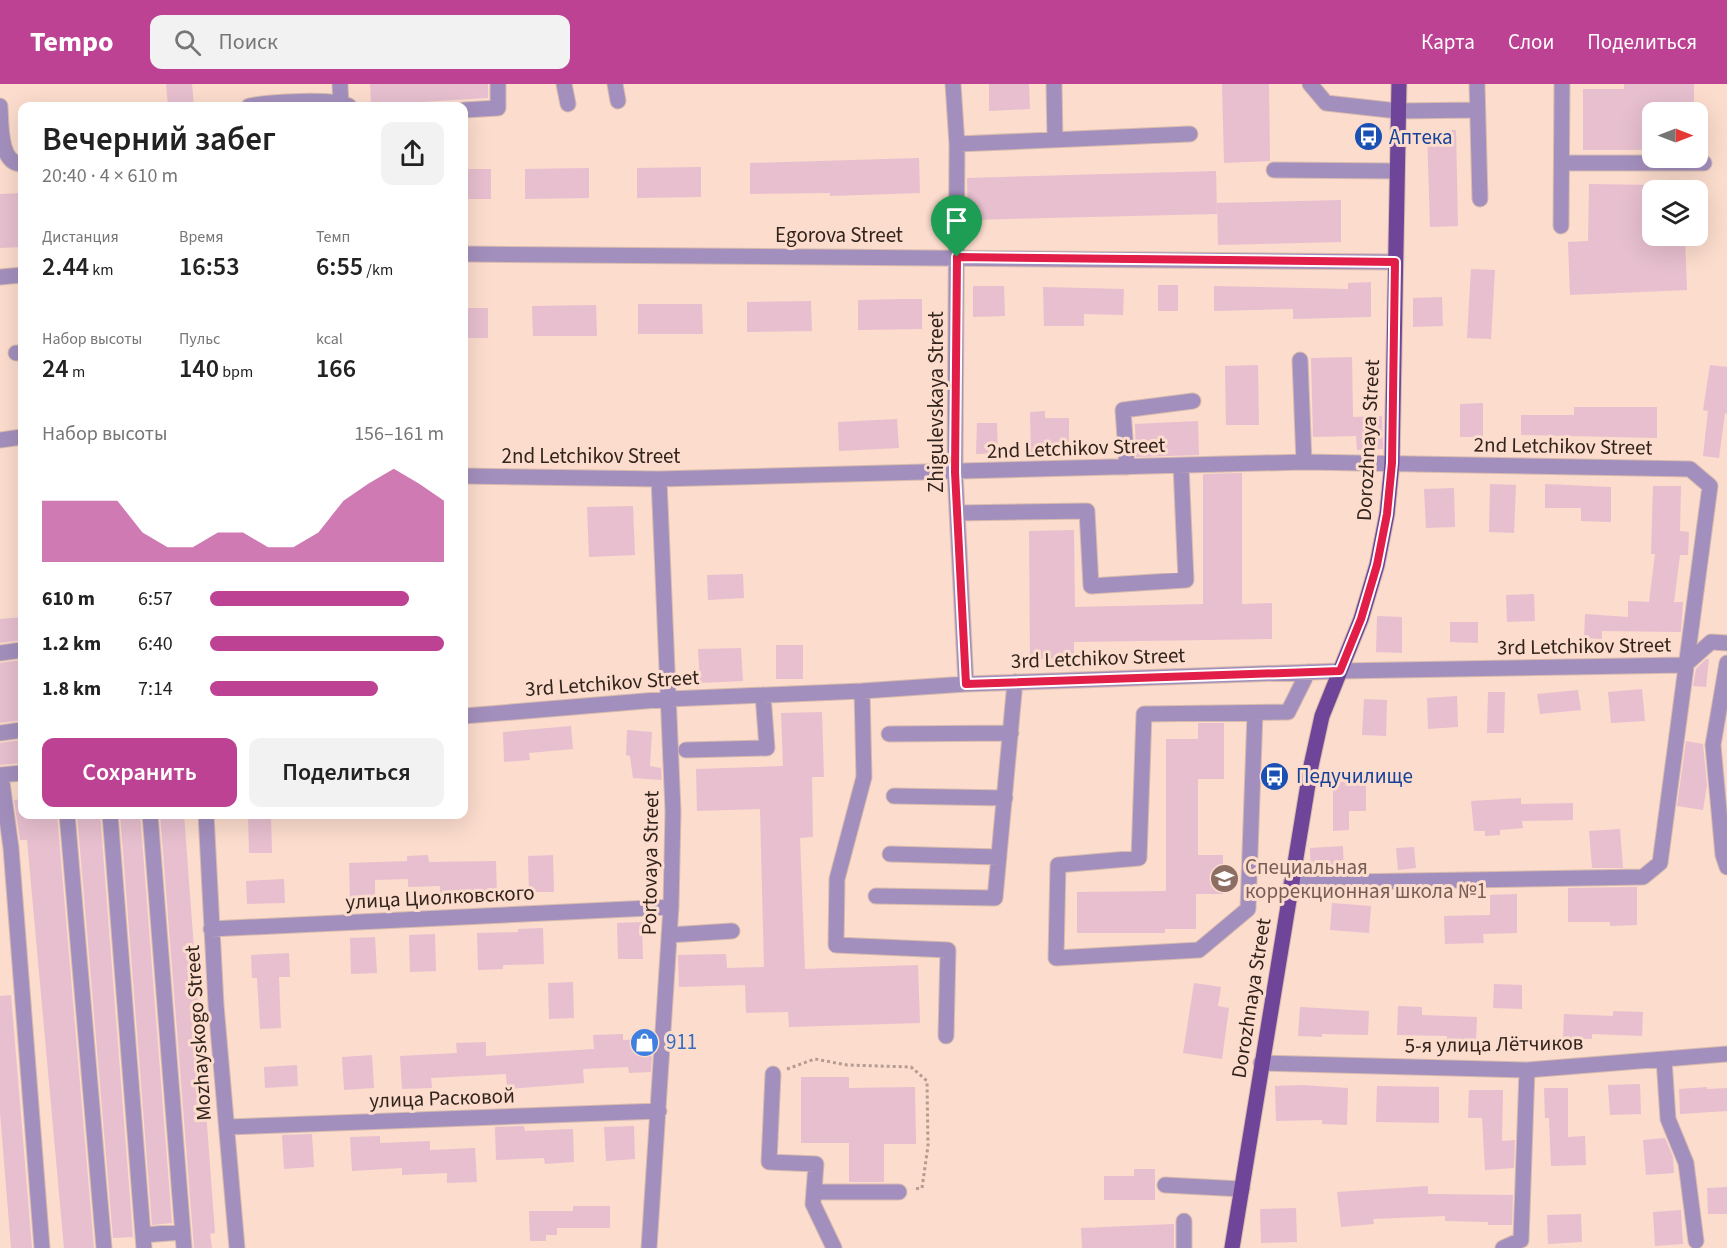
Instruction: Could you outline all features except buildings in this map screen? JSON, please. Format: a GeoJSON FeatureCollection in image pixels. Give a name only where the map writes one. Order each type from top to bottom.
{"type":"FeatureCollection","features":[{"type":"Feature","properties":{"kind":"main road","name":"Dorozhnaya Street"},"geometry":{"type":"LineString","coordinates":[[1232,1248],[1291,883],[1320,726],[1361,619],[1379,556],[1387,514],[1392,463],[1399,84]]}},
{"type":"Feature","properties":{"kind":"street"},"geometry":{"type":"LineString","coordinates":[[339,84],[343,102]]}},
{"type":"Feature","properties":{"kind":"street"},"geometry":{"type":"LineString","coordinates":[[468,110],[498,108],[498,84]]}},
{"type":"Feature","properties":{"kind":"street"},"geometry":{"type":"LineString","coordinates":[[564,84],[568,104]]}},
{"type":"Feature","properties":{"kind":"street"},"geometry":{"type":"LineString","coordinates":[[615,84],[618,101]]}},
{"type":"Feature","properties":{"kind":"street","name":"Zhigulevskaya Street"},"geometry":{"type":"LineString","coordinates":[[953,84],[957,144],[955,472],[966,684]]}},
{"type":"Feature","properties":{"kind":"street"},"geometry":{"type":"LineString","coordinates":[[1054,84],[1055,140]]}},
{"type":"Feature","properties":{"kind":"street"},"geometry":{"type":"LineString","coordinates":[[1310,84],[1326,103],[1398,111],[1477,110]]}},
{"type":"Feature","properties":{"kind":"street"},"geometry":{"type":"LineString","coordinates":[[1477,84],[1480,199]]}},
{"type":"Feature","properties":{"kind":"street"},"geometry":{"type":"LineString","coordinates":[[1561,226],[1562,84]]}},
{"type":"Feature","properties":{"kind":"street"},"geometry":{"type":"LineString","coordinates":[[282,102],[298,102]]}},
{"type":"Feature","properties":{"kind":"street"},"geometry":{"type":"LineString","coordinates":[[0,106],[2,150],[5,159],[18,164]]}},
{"type":"Feature","properties":{"kind":"street"},"geometry":{"type":"LineString","coordinates":[[957,144],[1190,135]]}},
{"type":"Feature","properties":{"kind":"street"},"geometry":{"type":"LineString","coordinates":[[1562,163],[1642,163]]}},
{"type":"Feature","properties":{"kind":"street"},"geometry":{"type":"LineString","coordinates":[[1274,170],[1397,171]]}},
{"type":"Feature","properties":{"kind":"street","name":"Egorova Street"},"geometry":{"type":"LineString","coordinates":[[468,254],[1395,262]]}},
{"type":"Feature","properties":{"kind":"street"},"geometry":{"type":"LineString","coordinates":[[0,277],[18,275]]}},
{"type":"Feature","properties":{"kind":"street"},"geometry":{"type":"LineString","coordinates":[[1300,360],[1304,462]]}},
{"type":"Feature","properties":{"kind":"street"},"geometry":{"type":"LineString","coordinates":[[1127,467],[1123,410],[1193,401]]}},
{"type":"Feature","properties":{"kind":"street"},"geometry":{"type":"LineString","coordinates":[[0,440],[18,438]]}},
{"type":"Feature","properties":{"kind":"street","name":"2nd Letchikov Street"},"geometry":{"type":"LineString","coordinates":[[468,476],[660,479],[1304,462],[1689,469],[1710,486],[1685,665]]}},
{"type":"Feature","properties":{"kind":"street"},"geometry":{"type":"LineString","coordinates":[[957,513],[1087,511],[1091,586],[1186,580],[1181,466]]}},
{"type":"Feature","properties":{"kind":"street","name":"Portovaya Street"},"geometry":{"type":"LineString","coordinates":[[649,1248],[671,907],[674,812],[660,479]]}},
{"type":"Feature","properties":{"kind":"street","name":"3rd Letchikov Street"},"geometry":{"type":"LineString","coordinates":[[468,716],[669,699],[966,684],[1340,671],[1685,665],[1711,642],[1727,643]]}},
{"type":"Feature","properties":{"kind":"street"},"geometry":{"type":"LineString","coordinates":[[0,652],[18,650]]}},
{"type":"Feature","properties":{"kind":"street"},"geometry":{"type":"LineString","coordinates":[[1727,663],[1720,748],[1723,855],[1727,867]]}},
{"type":"Feature","properties":{"kind":"street"},"geometry":{"type":"LineString","coordinates":[[1291,883],[1642,877],[1660,863],[1685,665]]}},
{"type":"Feature","properties":{"kind":"street"},"geometry":{"type":"LineString","coordinates":[[1255,713],[1248,909],[1199,950],[1056,957],[1058,865],[1139,858],[1144,714],[1288,712],[1308,672]]}},
{"type":"Feature","properties":{"kind":"street"},"geometry":{"type":"LineString","coordinates":[[876,896],[995,898],[1016,682]]}},
{"type":"Feature","properties":{"kind":"street"},"geometry":{"type":"LineString","coordinates":[[862,691],[864,777],[837,879],[836,945],[948,950],[946,1036]]}},
{"type":"Feature","properties":{"kind":"street"},"geometry":{"type":"LineString","coordinates":[[686,750],[767,748],[763,695]]}},
{"type":"Feature","properties":{"kind":"street"},"geometry":{"type":"LineString","coordinates":[[0,733],[18,731]]}},
{"type":"Feature","properties":{"kind":"street"},"geometry":{"type":"LineString","coordinates":[[889,734],[1011,733]]}},
{"type":"Feature","properties":{"kind":"street"},"geometry":{"type":"LineString","coordinates":[[18,773],[0,775],[42,1248]]}},
{"type":"Feature","properties":{"kind":"street"},"geometry":{"type":"LineString","coordinates":[[894,796],[1005,798]]}},
{"type":"Feature","properties":{"kind":"street"},"geometry":{"type":"LineString","coordinates":[[67,819],[104,1248]]}},
{"type":"Feature","properties":{"kind":"street"},"geometry":{"type":"LineString","coordinates":[[110,819],[144,1241],[182,1232]]}},
{"type":"Feature","properties":{"kind":"street"},"geometry":{"type":"LineString","coordinates":[[150,819],[184,1248]]}},
{"type":"Feature","properties":{"kind":"street","name":"Mozhayskogo Street"},"geometry":{"type":"LineString","coordinates":[[206,819],[212,928],[237,1248]]}},
{"type":"Feature","properties":{"kind":"street"},"geometry":{"type":"LineString","coordinates":[[890,854],[999,857]]}},
{"type":"Feature","properties":{"kind":"street","name":"улица Циолковского"},"geometry":{"type":"LineString","coordinates":[[212,928],[671,907]]}},
{"type":"Feature","properties":{"kind":"street"},"geometry":{"type":"LineString","coordinates":[[669,935],[732,931]]}},
{"type":"Feature","properties":{"kind":"street","name":"5-я улица Лётчиков"},"geometry":{"type":"LineString","coordinates":[[1262,1063],[1527,1070],[1727,1054]]}},
{"type":"Feature","properties":{"kind":"street"},"geometry":{"type":"LineString","coordinates":[[1664,1059],[1668,1119],[1686,1163],[1696,1240]]}},
{"type":"Feature","properties":{"kind":"street"},"geometry":{"type":"LineString","coordinates":[[1503,1248],[1521,1240],[1527,1070]]}},
{"type":"Feature","properties":{"kind":"street"},"geometry":{"type":"LineString","coordinates":[[773,1074],[769,1162],[816,1164],[813,1204],[834,1248]]}},
{"type":"Feature","properties":{"kind":"street","name":"улица Расковой"},"geometry":{"type":"LineString","coordinates":[[227,1127],[659,1111]]}},
{"type":"Feature","properties":{"kind":"street"},"geometry":{"type":"LineString","coordinates":[[1165,1185],[1242,1189]]}},
{"type":"Feature","properties":{"kind":"street"},"geometry":{"type":"LineString","coordinates":[[814,1192],[899,1192]]}},
{"type":"Feature","properties":{"kind":"street"},"geometry":{"type":"LineString","coordinates":[[1184,1221],[1184,1248]]}},
{"type":"Feature","properties":{"kind":"path"},"geometry":{"type":"LineString","coordinates":[[773,1074],[815,1059],[847,1065],[911,1067],[927,1081],[928,1146],[922,1188],[899,1192]]}},
{"type":"Feature","properties":{"kind":"place","name":"Аптека"},"geometry":{"type":"Point","coordinates":[1368,137]}},
{"type":"Feature","properties":{"kind":"place","name":"Педучилище"},"geometry":{"type":"Point","coordinates":[1275,776]}},
{"type":"Feature","properties":{"kind":"place","name":"Специальная коррекционная школа №1"},"geometry":{"type":"Point","coordinates":[1224,879]}},
{"type":"Feature","properties":{"kind":"place","name":"911"},"geometry":{"type":"Point","coordinates":[645,1042]}},
{"type":"Feature","properties":{"kind":"route"},"geometry":{"type":"LineString","coordinates":[[957,257],[1395,262],[1392,463],[1387,514],[1377,565],[1361,619],[1340,671],[966,684],[955,472],[957,257]]}}]}
